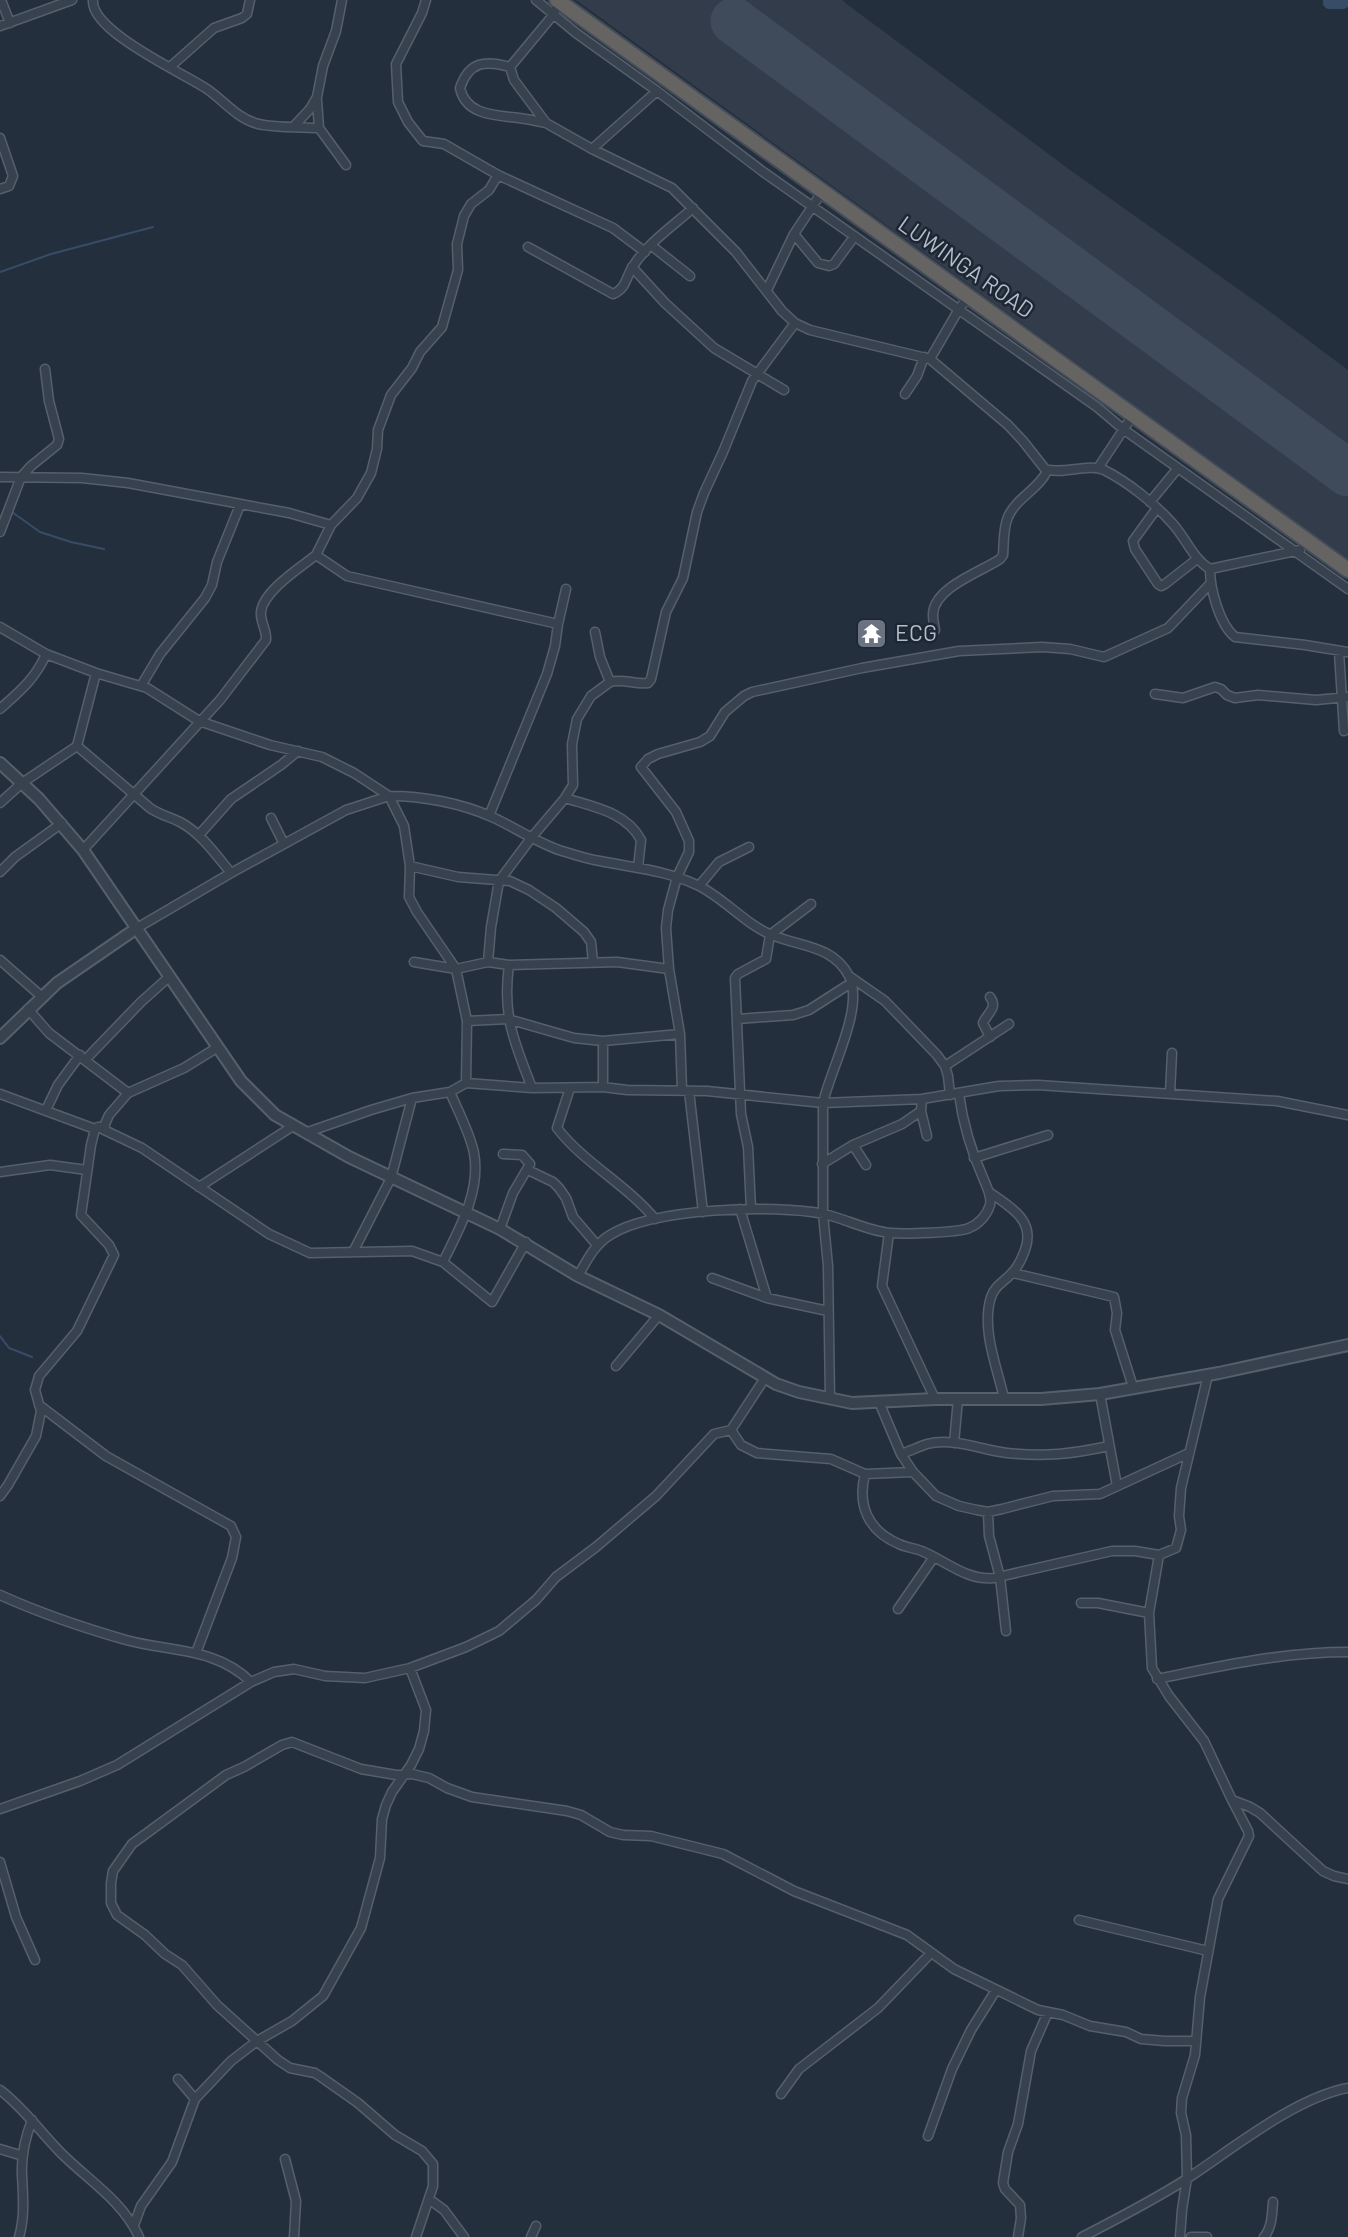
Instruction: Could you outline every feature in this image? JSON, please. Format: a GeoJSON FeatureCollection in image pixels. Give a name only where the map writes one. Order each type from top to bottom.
{"type":"FeatureCollection","features":[{"type":"Feature","properties":{"kind":"highway","name":"LUWINGA ROAD"},"geometry":{"type":"LineString","coordinates":[[557,5],[969,296],[1054,367],[1100,400],[1133,415],[1348,570]]}},
{"type":"Feature","properties":{"kind":"street"},"geometry":{"type":"LineString","coordinates":[[1,0],[9,23]]}},
{"type":"Feature","properties":{"kind":"street"},"geometry":{"type":"LineString","coordinates":[[0,26],[72,0]]}},
{"type":"Feature","properties":{"kind":"street"},"geometry":{"type":"LineString","coordinates":[[93,0],[97,15],[118,37],[206,89],[243,118],[258,124],[319,128]]}},
{"type":"Feature","properties":{"kind":"street"},"geometry":{"type":"LineString","coordinates":[[170,68],[214,28],[247,14],[250,0]]}},
{"type":"Feature","properties":{"kind":"street"},"geometry":{"type":"LineString","coordinates":[[342,0],[317,97],[319,128],[346,165]]}},
{"type":"Feature","properties":{"kind":"street"},"geometry":{"type":"LineString","coordinates":[[426,0],[396,64],[398,102],[408,121],[424,141],[444,144],[498,175],[613,228],[690,276]]}},
{"type":"Feature","properties":{"kind":"street"},"geometry":{"type":"LineString","coordinates":[[536,0],[557,5],[576,33],[812,208],[959,309],[1054,367]]}},
{"type":"Feature","properties":{"kind":"street"},"geometry":{"type":"LineString","coordinates":[[510,67],[557,5]]}},
{"type":"Feature","properties":{"kind":"street"},"geometry":{"type":"LineString","coordinates":[[510,67],[486,62],[470,71],[464,77],[460,88],[466,101],[473,108],[490,115],[546,123],[672,188],[736,252],[794,323],[810,330],[927,358],[1008,425],[1047,471],[1098,468],[1153,505],[1181,533],[1197,559],[1210,569],[1297,551],[1312,544]]}},
{"type":"Feature","properties":{"kind":"street"},"geometry":{"type":"LineString","coordinates":[[510,67],[514,80],[546,123]]}},
{"type":"Feature","properties":{"kind":"street"},"geometry":{"type":"LineString","coordinates":[[592,149],[657,91]]}},
{"type":"Feature","properties":{"kind":"street"},"geometry":{"type":"LineString","coordinates":[[294,126],[317,97]]}},
{"type":"Feature","properties":{"kind":"street"},"geometry":{"type":"LineString","coordinates":[[0,138],[13,176],[9,186],[0,189]]}},
{"type":"Feature","properties":{"kind":"street"},"geometry":{"type":"LineString","coordinates":[[83,850],[220,700],[266,640],[267,631],[261,611],[272,593],[316,555],[331,526],[357,498],[371,473],[378,430],[391,395],[412,368],[420,352],[442,327],[458,270],[457,244],[464,216],[471,204],[489,190],[498,175]]}},
{"type":"Feature","properties":{"kind":"street"},"geometry":{"type":"LineString","coordinates":[[766,290],[794,234],[822,192]]}},
{"type":"Feature","properties":{"kind":"street"},"geometry":{"type":"LineString","coordinates":[[528,247],[614,294],[619,292],[632,267],[648,249],[693,208]]}},
{"type":"Feature","properties":{"kind":"street"},"geometry":{"type":"LineString","coordinates":[[794,234],[818,263],[829,266],[834,264],[854,237]]}},
{"type":"Feature","properties":{"kind":"street"},"geometry":{"type":"LineString","coordinates":[[632,267],[665,303],[714,348],[785,390]]}},
{"type":"Feature","properties":{"kind":"street"},"geometry":{"type":"LineString","coordinates":[[905,394],[969,296]]}},
{"type":"Feature","properties":{"kind":"street"},"geometry":{"type":"LineString","coordinates":[[488,962],[499,881],[573,785],[572,744],[577,719],[591,696],[617,680],[643,684],[651,679],[666,612],[683,578],[697,512],[756,374],[794,323]]}},
{"type":"Feature","properties":{"kind":"street"},"geometry":{"type":"LineString","coordinates":[[0,532],[21,477],[57,445],[59,439],[49,401],[45,369]]}},
{"type":"Feature","properties":{"kind":"street"},"geometry":{"type":"LineString","coordinates":[[1100,400],[1123,429],[1348,589]]}},
{"type":"Feature","properties":{"kind":"street"},"geometry":{"type":"LineString","coordinates":[[1098,468],[1133,415]]}},
{"type":"Feature","properties":{"kind":"street"},"geometry":{"type":"LineString","coordinates":[[1156,451],[1164,437]]}},
{"type":"Feature","properties":{"kind":"street"},"geometry":{"type":"LineString","coordinates":[[1178,468],[1133,541],[1135,549],[1157,584],[1161,586],[1197,559]]}},
{"type":"Feature","properties":{"kind":"street"},"geometry":{"type":"LineString","coordinates":[[935,630],[933,613],[937,602],[970,574],[1000,559],[1003,555],[1007,518],[1047,471]]}},
{"type":"Feature","properties":{"kind":"street"},"geometry":{"type":"LineString","coordinates":[[1197,481],[1216,475]]}},
{"type":"Feature","properties":{"kind":"street"},"geometry":{"type":"LineString","coordinates":[[1209,489],[1216,475]]}},
{"type":"Feature","properties":{"kind":"street"},"geometry":{"type":"LineString","coordinates":[[0,477],[82,478],[128,483],[289,513],[331,526]]}},
{"type":"Feature","properties":{"kind":"street"},"geometry":{"type":"LineString","coordinates":[[141,686],[155,662],[208,592],[240,505]]}},
{"type":"Feature","properties":{"kind":"street"},"geometry":{"type":"LineString","coordinates":[[1247,516],[1265,510]]}},
{"type":"Feature","properties":{"kind":"street"},"geometry":{"type":"LineString","coordinates":[[316,555],[346,576],[558,624]]}},
{"type":"Feature","properties":{"kind":"street"},"geometry":{"type":"LineString","coordinates":[[1210,569],[1210,584],[1223,621],[1235,637],[1344,652],[1344,731]]}},
{"type":"Feature","properties":{"kind":"street"},"geometry":{"type":"LineString","coordinates":[[703,1212],[669,969],[666,928],[677,877],[689,852],[689,841],[676,812],[641,767],[648,759],[658,754],[700,743],[710,736],[724,712],[752,692],[959,652],[1042,647],[1070,649],[1104,657],[1171,625],[1210,584]]}},
{"type":"Feature","properties":{"kind":"street"},"geometry":{"type":"LineString","coordinates":[[489,816],[547,674],[566,589]]}},
{"type":"Feature","properties":{"kind":"street"},"geometry":{"type":"LineString","coordinates":[[0,627],[46,654],[141,686],[172,702],[199,721],[270,745],[322,757],[354,773],[389,796],[404,826],[410,866],[409,897],[456,969],[467,1021],[466,1083]]}},
{"type":"Feature","properties":{"kind":"street"},"geometry":{"type":"LineString","coordinates":[[595,632],[600,657],[610,682]]}},
{"type":"Feature","properties":{"kind":"street"},"geometry":{"type":"LineString","coordinates":[[0,709],[33,678],[46,654]]}},
{"type":"Feature","properties":{"kind":"street"},"geometry":{"type":"LineString","coordinates":[[0,803],[22,783],[77,746],[96,673]]}},
{"type":"Feature","properties":{"kind":"street"},"geometry":{"type":"LineString","coordinates":[[1155,694],[1183,698],[1215,687],[1235,698],[1258,695],[1316,700],[1345,698]]}},
{"type":"Feature","properties":{"kind":"street"},"geometry":{"type":"LineString","coordinates":[[77,746],[159,814],[181,822],[199,835],[231,873]]}},
{"type":"Feature","properties":{"kind":"street"},"geometry":{"type":"LineString","coordinates":[[199,835],[231,799],[298,751]]}},
{"type":"Feature","properties":{"kind":"street"},"geometry":{"type":"LineString","coordinates":[[0,763],[62,823],[83,850],[241,1081],[261,1104],[293,1126],[391,1178],[526,1242],[578,1276],[659,1315],[765,1378],[799,1392],[852,1403],[935,1399],[1041,1399],[1100,1394],[1208,1375],[1348,1345]]}},
{"type":"Feature","properties":{"kind":"street"},"geometry":{"type":"LineString","coordinates":[[0,1038],[41,996],[137,928],[346,810],[389,796],[410,796],[452,804],[489,816],[555,849],[638,869],[658,870],[677,877],[699,886],[771,935],[825,951],[837,961],[850,979],[885,1001],[937,1055],[945,1066],[950,1095]]}},
{"type":"Feature","properties":{"kind":"street"},"geometry":{"type":"LineString","coordinates":[[565,798],[612,812],[624,820],[641,840],[638,869]]}},
{"type":"Feature","properties":{"kind":"street"},"geometry":{"type":"LineString","coordinates":[[271,818],[284,844]]}},
{"type":"Feature","properties":{"kind":"street"},"geometry":{"type":"LineString","coordinates":[[0,872],[15,857],[62,823]]}},
{"type":"Feature","properties":{"kind":"street"},"geometry":{"type":"LineString","coordinates":[[699,886],[719,862],[749,847]]}},
{"type":"Feature","properties":{"kind":"street"},"geometry":{"type":"LineString","coordinates":[[410,866],[458,877],[510,881],[529,890],[584,932],[591,942],[593,962]]}},
{"type":"Feature","properties":{"kind":"street"},"geometry":{"type":"LineString","coordinates":[[751,1209],[748,1147],[741,1114],[735,978],[766,959],[771,935],[811,904]]}},
{"type":"Feature","properties":{"kind":"street"},"geometry":{"type":"LineString","coordinates":[[0,960],[4,970],[41,996]]}},
{"type":"Feature","properties":{"kind":"street"},"geometry":{"type":"LineString","coordinates":[[414,962],[456,969],[488,962],[509,965],[617,962],[669,969]]}},
{"type":"Feature","properties":{"kind":"street"},"geometry":{"type":"LineString","coordinates":[[509,965],[506,993],[508,1019],[532,1088]]}},
{"type":"Feature","properties":{"kind":"street"},"geometry":{"type":"LineString","coordinates":[[46,1110],[58,1085],[83,1057],[170,976]]}},
{"type":"Feature","properties":{"kind":"street"},"geometry":{"type":"LineString","coordinates":[[737,1019],[793,1015],[809,1010],[850,979]]}},
{"type":"Feature","properties":{"kind":"street"},"geometry":{"type":"LineString","coordinates":[[830,1399],[828,1266],[823,1214],[823,1103],[850,1017],[850,979]]}},
{"type":"Feature","properties":{"kind":"street"},"geometry":{"type":"LineString","coordinates":[[989,997],[994,1007],[983,1023],[990,1037]]}},
{"type":"Feature","properties":{"kind":"street"},"geometry":{"type":"LineString","coordinates":[[29,1009],[49,1032],[128,1093]]}},
{"type":"Feature","properties":{"kind":"street"},"geometry":{"type":"LineString","coordinates":[[467,1021],[508,1019],[565,1036],[603,1041],[680,1034]]}},
{"type":"Feature","properties":{"kind":"street"},"geometry":{"type":"LineString","coordinates":[[945,1066],[1009,1024]]}},
{"type":"Feature","properties":{"kind":"street"},"geometry":{"type":"LineString","coordinates":[[603,1041],[603,1087]]}},
{"type":"Feature","properties":{"kind":"street"},"geometry":{"type":"LineString","coordinates":[[0,1496],[36,1436],[40,1423],[36,1390],[39,1376],[78,1331],[114,1255],[109,1245],[81,1215],[87,1170],[101,1128],[128,1093],[167,1077],[218,1047]]}},
{"type":"Feature","properties":{"kind":"street"},"geometry":{"type":"LineString","coordinates":[[1170,1093],[1171,1053]]}},
{"type":"Feature","properties":{"kind":"street"},"geometry":{"type":"LineString","coordinates":[[306,1133],[412,1098],[450,1092],[466,1083],[532,1088],[603,1087],[740,1094],[823,1103],[922,1099],[999,1086],[1038,1085],[1277,1101],[1348,1115]]}},
{"type":"Feature","properties":{"kind":"street"},"geometry":{"type":"LineString","coordinates":[[570,1088],[557,1128],[618,1186],[642,1203],[655,1219]]}},
{"type":"Feature","properties":{"kind":"street"},"geometry":{"type":"LineString","coordinates":[[443,1262],[466,1214],[475,1170],[474,1153],[450,1092]]}},
{"type":"Feature","properties":{"kind":"street"},"geometry":{"type":"LineString","coordinates":[[578,1276],[597,1245],[622,1228],[655,1219],[703,1212],[751,1209],[823,1214],[889,1233],[967,1229],[984,1217],[991,1202],[962,1117],[960,1094]]}},
{"type":"Feature","properties":{"kind":"street"},"geometry":{"type":"LineString","coordinates":[[0,1095],[101,1128],[142,1147],[269,1234],[310,1253],[412,1251],[443,1262],[492,1302],[526,1242]]}},
{"type":"Feature","properties":{"kind":"street"},"geometry":{"type":"LineString","coordinates":[[353,1252],[391,1178],[412,1098]]}},
{"type":"Feature","properties":{"kind":"street"},"geometry":{"type":"LineString","coordinates":[[922,1099],[921,1111],[927,1136]]}},
{"type":"Feature","properties":{"kind":"street"},"geometry":{"type":"LineString","coordinates":[[822,1164],[853,1145],[902,1124],[921,1111]]}},
{"type":"Feature","properties":{"kind":"street"},"geometry":{"type":"LineString","coordinates":[[199,1187],[293,1126]]}},
{"type":"Feature","properties":{"kind":"street"},"geometry":{"type":"LineString","coordinates":[[974,1158],[1048,1135]]}},
{"type":"Feature","properties":{"kind":"street"},"geometry":{"type":"LineString","coordinates":[[853,1145],[866,1165]]}},
{"type":"Feature","properties":{"kind":"street"},"geometry":{"type":"LineString","coordinates":[[500,1229],[513,1194],[530,1164],[522,1155],[503,1154]]}},
{"type":"Feature","properties":{"kind":"street"},"geometry":{"type":"LineString","coordinates":[[0,1172],[50,1165],[87,1170]]}},
{"type":"Feature","properties":{"kind":"street"},"geometry":{"type":"LineString","coordinates":[[527,1170],[553,1182],[559,1188],[573,1217],[597,1245]]}},
{"type":"Feature","properties":{"kind":"street"},"geometry":{"type":"LineString","coordinates":[[989,1192],[1017,1212],[1027,1226],[1028,1240],[1022,1258],[1013,1273],[998,1284],[991,1297],[988,1322],[1004,1398]]}},
{"type":"Feature","properties":{"kind":"street"},"geometry":{"type":"LineString","coordinates":[[740,1209],[767,1298]]}},
{"type":"Feature","properties":{"kind":"street"},"geometry":{"type":"LineString","coordinates":[[889,1233],[882,1286],[935,1399]]}},
{"type":"Feature","properties":{"kind":"street"},"geometry":{"type":"LineString","coordinates":[[1013,1273],[1114,1297],[1117,1312],[1115,1330],[1133,1387]]}},
{"type":"Feature","properties":{"kind":"street"},"geometry":{"type":"LineString","coordinates":[[712,1278],[767,1298],[828,1311]]}},
{"type":"Feature","properties":{"kind":"street"},"geometry":{"type":"LineString","coordinates":[[616,1366],[659,1315]]}},
{"type":"Feature","properties":{"kind":"street"},"geometry":{"type":"LineString","coordinates":[[865,1474],[861,1502],[876,1528],[899,1544],[910,1546],[977,1579],[1000,1577],[1112,1551],[1159,1555],[1176,1548],[1180,1540],[1180,1500],[1208,1375]]}},
{"type":"Feature","properties":{"kind":"street"},"geometry":{"type":"LineString","coordinates":[[0,1809],[117,1765],[251,1682],[283,1670],[294,1669],[353,1679],[411,1668],[466,1647],[509,1624],[536,1600],[556,1577],[656,1496],[714,1434],[731,1430],[765,1378]]}},
{"type":"Feature","properties":{"kind":"street"},"geometry":{"type":"LineString","coordinates":[[1100,1394],[1117,1486]]}},
{"type":"Feature","properties":{"kind":"street"},"geometry":{"type":"LineString","coordinates":[[954,1443],[958,1399]]}},
{"type":"Feature","properties":{"kind":"street"},"geometry":{"type":"LineString","coordinates":[[879,1402],[901,1454],[912,1472],[943,1500],[988,1512],[1053,1496],[1100,1494],[1189,1453]]}},
{"type":"Feature","properties":{"kind":"street"},"geometry":{"type":"LineString","coordinates":[[39,1405],[106,1456],[231,1526],[236,1537],[232,1558],[196,1653]]}},
{"type":"Feature","properties":{"kind":"street"},"geometry":{"type":"LineString","coordinates":[[731,1430],[741,1445],[757,1453],[831,1459],[865,1474],[912,1472]]}},
{"type":"Feature","properties":{"kind":"street"},"geometry":{"type":"LineString","coordinates":[[901,1454],[927,1444],[954,1443],[999,1452],[1052,1456],[1109,1446]]}},
{"type":"Feature","properties":{"kind":"street"},"geometry":{"type":"LineString","coordinates":[[988,1512],[990,1545],[1000,1577],[1006,1631]]}},
{"type":"Feature","properties":{"kind":"street"},"geometry":{"type":"LineString","coordinates":[[1159,1555],[1149,1613],[1151,1663],[1157,1679],[1203,1741],[1248,1830],[1248,1836],[1217,1899],[1200,1997],[1193,2065],[1182,2098],[1187,2178],[1180,2237]]}},
{"type":"Feature","properties":{"kind":"street"},"geometry":{"type":"LineString","coordinates":[[898,1609],[934,1557]]}},
{"type":"Feature","properties":{"kind":"street"},"geometry":{"type":"LineString","coordinates":[[0,1595],[24,1606],[128,1641],[196,1653],[241,1672],[251,1682]]}},
{"type":"Feature","properties":{"kind":"street"},"geometry":{"type":"LineString","coordinates":[[1081,1603],[1098,1603],[1149,1613]]}},
{"type":"Feature","properties":{"kind":"street"},"geometry":{"type":"LineString","coordinates":[[1157,1679],[1264,1657],[1348,1652]]}},
{"type":"Feature","properties":{"kind":"street"},"geometry":{"type":"LineString","coordinates":[[134,2225],[141,2206],[172,2162],[195,2099],[231,2061],[292,2021],[323,1996],[364,1920],[380,1858],[382,1819],[386,1805],[419,1749],[426,1717],[424,1703],[411,1668]]}},
{"type":"Feature","properties":{"kind":"street"},"geometry":{"type":"LineString","coordinates":[[416,2237],[433,2186],[434,2167],[422,2151],[395,2135],[358,2103],[315,2073],[284,2064],[217,2005],[182,1965],[117,1915],[111,1903],[113,1871],[132,1844],[226,1775],[292,1742],[361,1769],[389,1774],[412,1774],[429,1778],[472,1797],[573,1812],[610,1832],[651,1836],[723,1854],[794,1892],[898,1931],[954,1969],[1038,2010],[1071,2017],[1090,2026],[1126,2032],[1135,2038],[1196,2041]]}},
{"type":"Feature","properties":{"kind":"street"},"geometry":{"type":"LineString","coordinates":[[1231,1800],[1260,1813],[1323,1871],[1348,1879]]}},
{"type":"Feature","properties":{"kind":"street"},"geometry":{"type":"LineString","coordinates":[[0,1862],[16,1916],[35,1960]]}},
{"type":"Feature","properties":{"kind":"street"},"geometry":{"type":"LineString","coordinates":[[1079,1920],[1208,1951]]}},
{"type":"Feature","properties":{"kind":"street"},"geometry":{"type":"LineString","coordinates":[[781,2094],[799,2069],[878,2008],[930,1953]]}},
{"type":"Feature","properties":{"kind":"street"},"geometry":{"type":"LineString","coordinates":[[928,2136],[952,2069],[971,2030],[996,1990]]}},
{"type":"Feature","properties":{"kind":"street"},"geometry":{"type":"LineString","coordinates":[[1018,2237],[1020,2205],[1004,2189],[1003,2183],[1008,2152],[1018,2124],[1031,2051],[1048,2012]]}},
{"type":"Feature","properties":{"kind":"street"},"geometry":{"type":"LineString","coordinates":[[178,2079],[195,2099]]}},
{"type":"Feature","properties":{"kind":"street"},"geometry":{"type":"LineString","coordinates":[[1082,2237],[1187,2178],[1289,2112],[1348,2088]]}},
{"type":"Feature","properties":{"kind":"street"},"geometry":{"type":"LineString","coordinates":[[0,2090],[18,2104],[60,2152],[111,2198],[134,2225],[139,2237]]}},
{"type":"Feature","properties":{"kind":"street"},"geometry":{"type":"LineString","coordinates":[[19,2237],[23,2203],[23,2157],[32,2120]]}},
{"type":"Feature","properties":{"kind":"street"},"geometry":{"type":"LineString","coordinates":[[0,2150],[23,2157]]}},
{"type":"Feature","properties":{"kind":"street"},"geometry":{"type":"LineString","coordinates":[[285,2159],[296,2201],[294,2237]]}},
{"type":"Feature","properties":{"kind":"street"},"geometry":{"type":"LineString","coordinates":[[429,2199],[443,2210],[464,2237]]}},
{"type":"Feature","properties":{"kind":"street"},"geometry":{"type":"LineString","coordinates":[[1264,2237],[1272,2220],[1273,2202]]}},
{"type":"Feature","properties":{"kind":"street"},"geometry":{"type":"LineString","coordinates":[[531,2237],[536,2226]]}},
{"type":"Feature","properties":{"kind":"street"},"geometry":{"type":"LineString","coordinates":[[1191,2237],[1207,2237]]}},
{"type":"Feature","properties":{"kind":"shaded area"},"geometry":{"type":"Polygon","coordinates":[[[576,0],[842,0],[1070,170],[1348,370],[1348,560],[576,0]]]}},
{"type":"Feature","properties":{"kind":"waterway"},"geometry":{"type":"LineString","coordinates":[[1329,0],[1329,3],[1343,3],[1346,0]]}},
{"type":"Feature","properties":{"kind":"waterway"},"geometry":{"type":"LineString","coordinates":[[0,272],[51,254],[153,227]]}},
{"type":"Feature","properties":{"kind":"waterway"},"geometry":{"type":"LineString","coordinates":[[12,512],[40,532],[104,549]]}},
{"type":"Feature","properties":{"kind":"waterway"},"geometry":{"type":"LineString","coordinates":[[0,1336],[9,1348],[32,1357]]}},
{"type":"Feature","properties":{"kind":"runway"},"geometry":{"type":"LineString","coordinates":[[734,21],[1348,473]]}},
{"type":"Feature","properties":{"kind":"place","name":"ECG"},"geometry":{"type":"Point","coordinates":[872,633]}}]}
